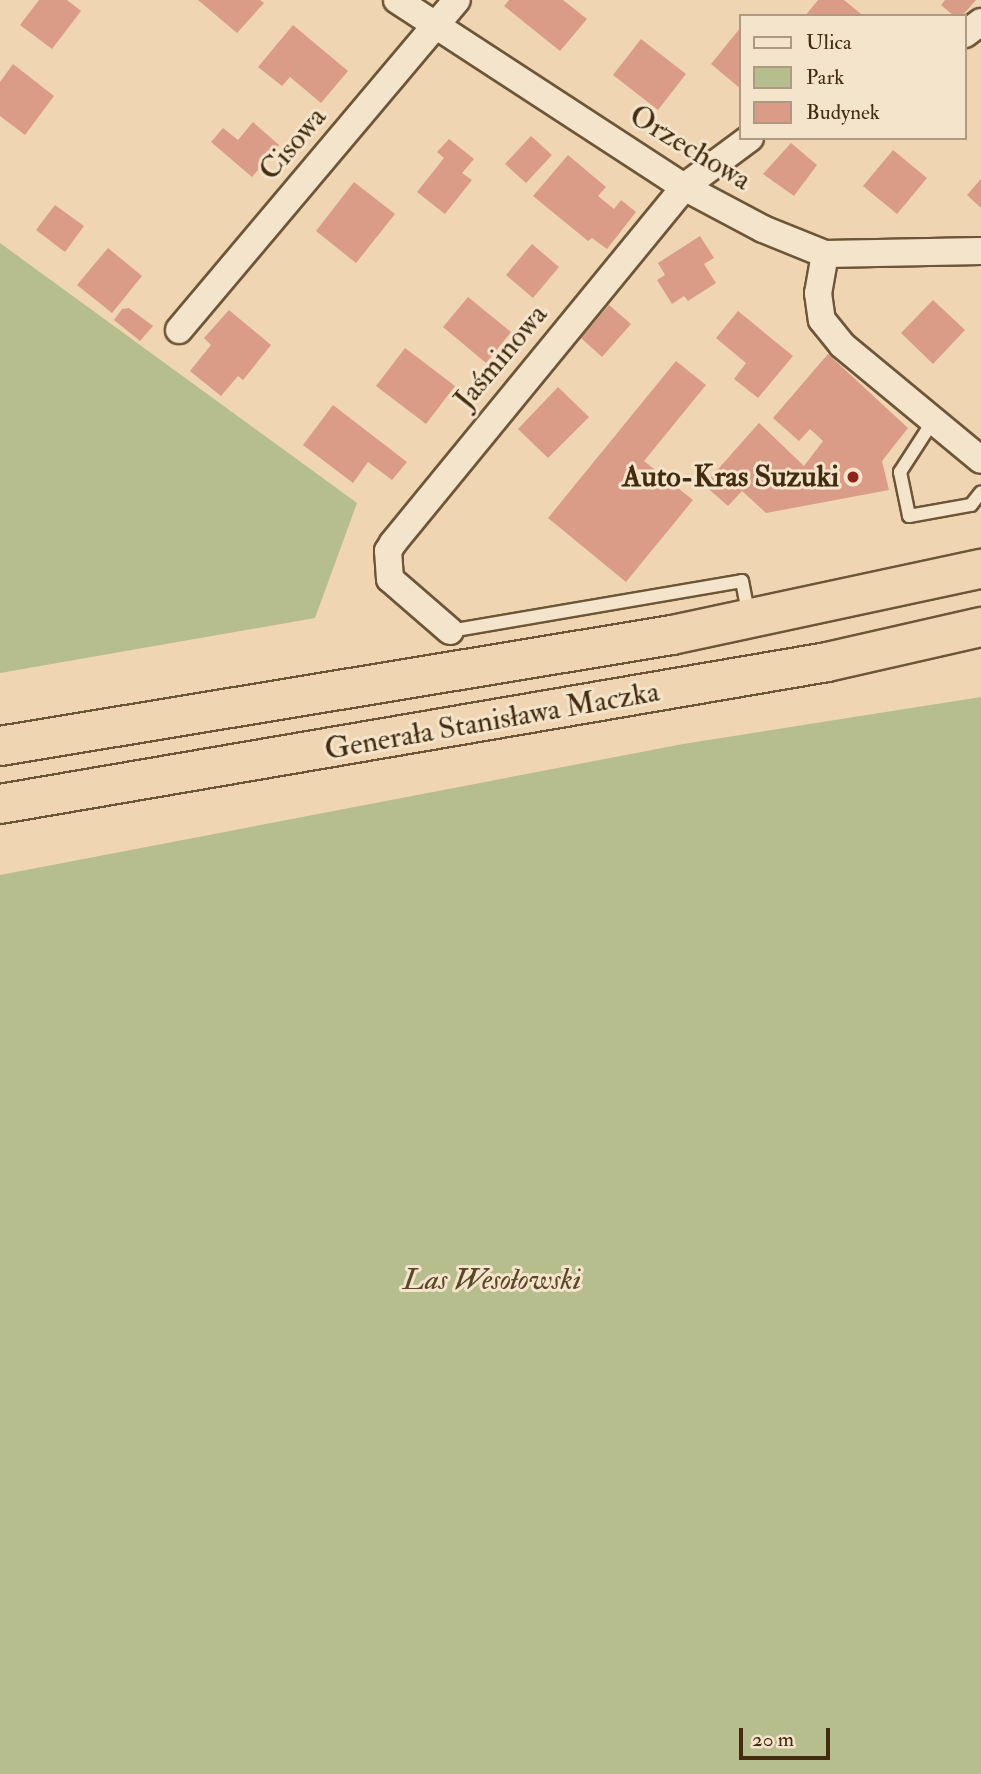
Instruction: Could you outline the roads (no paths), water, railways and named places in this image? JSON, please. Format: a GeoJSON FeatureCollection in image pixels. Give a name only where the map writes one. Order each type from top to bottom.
{"type":"FeatureCollection","features":[{"type":"Feature","properties":{"kind":"highway","name":"Generała Stanisława Maczka"},"geometry":{"type":"LineString","coordinates":[[4,744],[750,620],[981,569]]}},
{"type":"Feature","properties":{"kind":"highway","name":"Generała Stanisława Maczka"},"geometry":{"type":"LineString","coordinates":[[7,804],[827,662],[981,627]]}},
{"type":"Feature","properties":{"kind":"street","name":"Orzechowa"},"geometry":{"type":"LineString","coordinates":[[397,0],[684,187],[825,254],[981,251]]}},
{"type":"Feature","properties":{"kind":"street","name":"Cisowa"},"geometry":{"type":"LineString","coordinates":[[179,330],[457,0]]}},
{"type":"Feature","properties":{"kind":"street","name":"Jaśminowa"},"geometry":{"type":"LineString","coordinates":[[450,631],[390,579],[388,551],[684,187],[747,140]]}},
{"type":"Feature","properties":{"kind":"street"},"geometry":{"type":"LineString","coordinates":[[825,254],[818,293],[822,320],[842,345],[981,460]]}},
{"type":"Feature","properties":{"kind":"lane"},"geometry":{"type":"LineString","coordinates":[[933,421],[900,472],[909,516],[971,505],[981,492]]}},
{"type":"Feature","properties":{"kind":"lane"},"geometry":{"type":"LineString","coordinates":[[450,631],[742,581],[750,620]]}},
{"type":"Feature","properties":{"kind":"place","name":"Auto-Kras Suzuki"},"geometry":{"type":"Point","coordinates":[853,477]}},
{"type":"Feature","properties":{"kind":"park label","name":"Las Wesołowski"},"geometry":{"type":"Point","coordinates":[492,1280]}}]}
